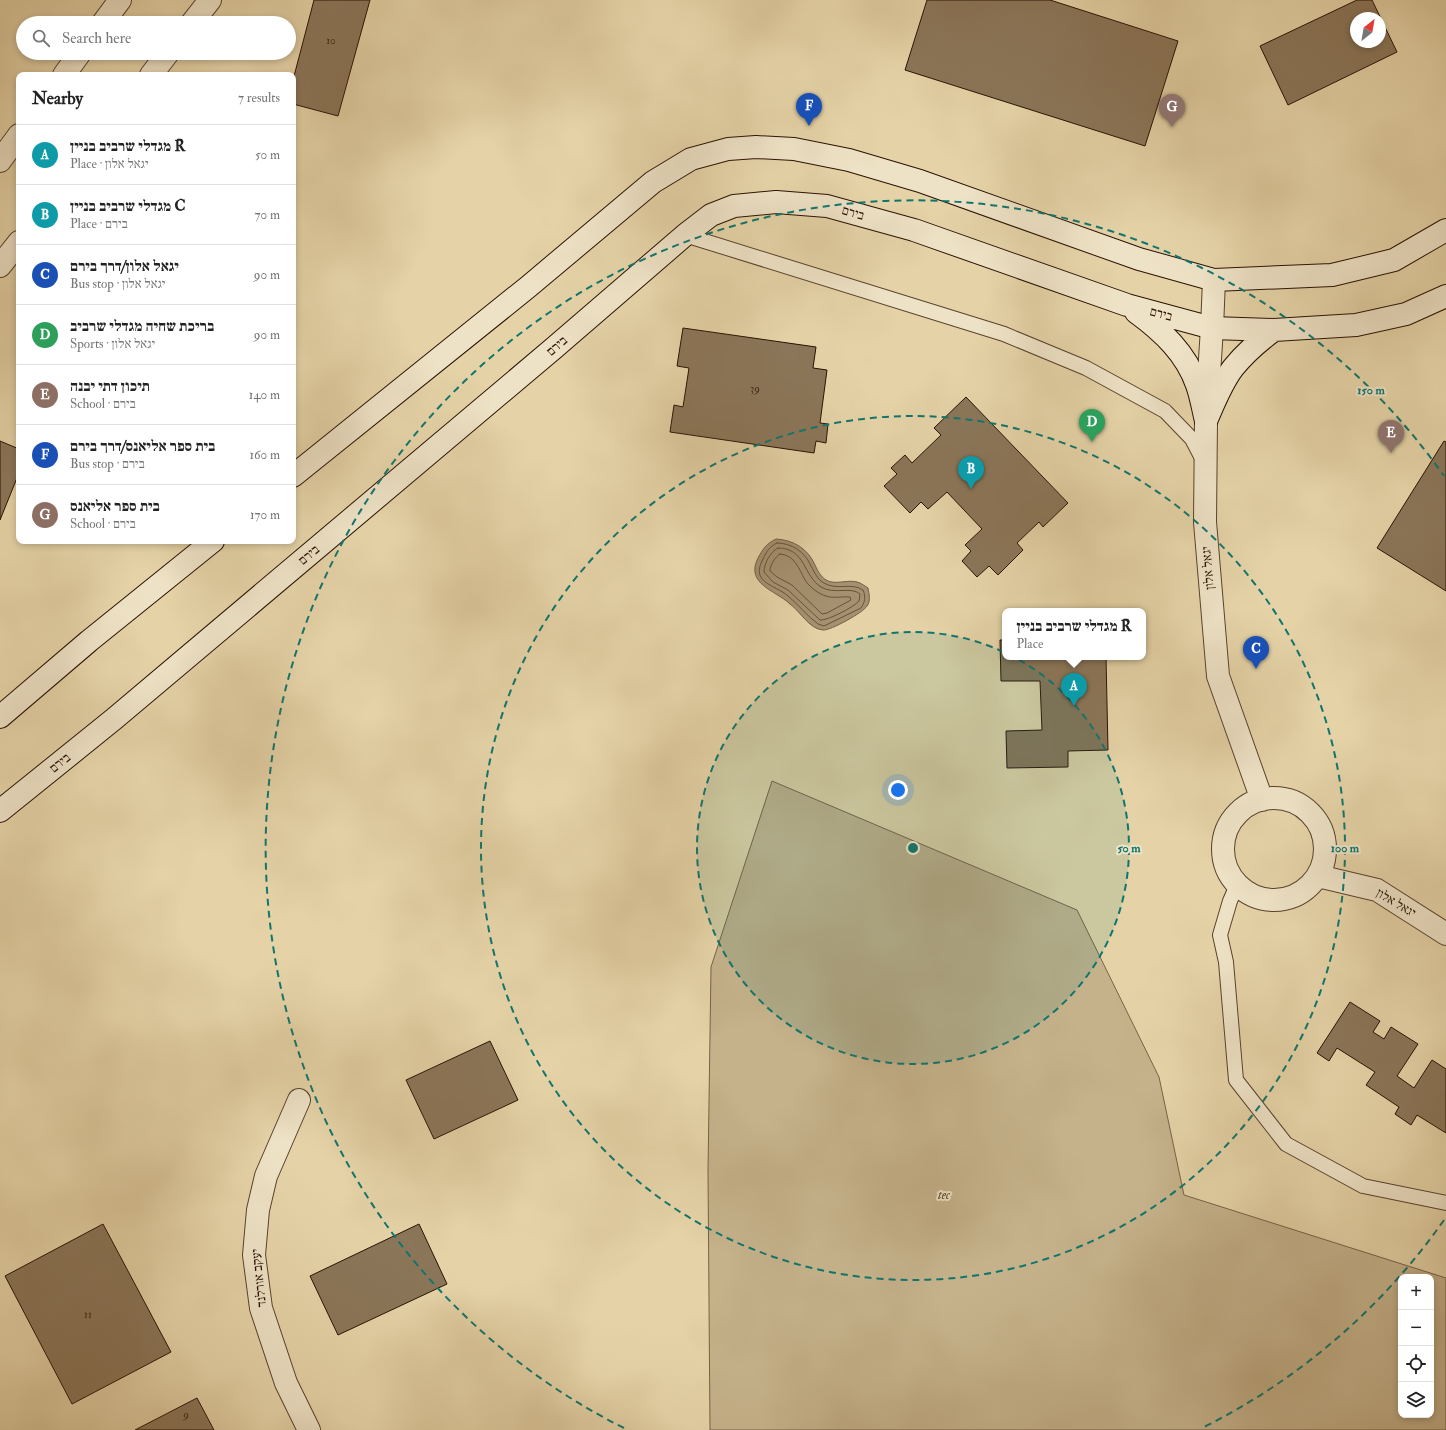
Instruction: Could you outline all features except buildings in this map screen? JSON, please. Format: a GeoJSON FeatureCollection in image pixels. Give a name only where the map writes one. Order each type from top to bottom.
{"type":"FeatureCollection","features":[{"type":"Feature","properties":{"kind":"street"},"geometry":{"type":"LineString","coordinates":[[108,16],[120,0]]}},
{"type":"Feature","properties":{"kind":"street"},"geometry":{"type":"LineString","coordinates":[[197,16],[210,0]]}},
{"type":"Feature","properties":{"kind":"street"},"geometry":{"type":"LineString","coordinates":[[66,72],[75,60]]}},
{"type":"Feature","properties":{"kind":"street"},"geometry":{"type":"LineString","coordinates":[[153,72],[163,60]]}},
{"type":"Feature","properties":{"kind":"street"},"geometry":{"type":"LineString","coordinates":[[0,161],[16,139]]}},
{"type":"Feature","properties":{"kind":"street"},"geometry":{"type":"LineString","coordinates":[[296,474],[528,287],[653,182],[691,159],[728,149],[756,147],[794,149],[849,160],[920,182],[1139,259],[1214,280],[1332,274],[1394,260],[1446,230]]}},
{"type":"Feature","properties":{"kind":"street","name":"בירם"},"geometry":{"type":"LineString","coordinates":[[0,811],[114,719],[711,214],[734,206],[776,202],[827,206],[914,230],[1127,305],[1212,328],[1274,330],[1356,325],[1406,314],[1446,296]]}},
{"type":"Feature","properties":{"kind":"street"},"geometry":{"type":"LineString","coordinates":[[0,266],[16,246]]}},
{"type":"Feature","properties":{"kind":"street"},"geometry":{"type":"LineString","coordinates":[[1212,328],[1214,280]]}},
{"type":"Feature","properties":{"kind":"street"},"geometry":{"type":"LineString","coordinates":[[1127,305],[1162,332],[1176,348],[1197,384],[1206,421]]}},
{"type":"Feature","properties":{"kind":"street","name":"יגאל אלון"},"geometry":{"type":"LineString","coordinates":[[1212,328],[1206,421],[1205,522],[1218,676],[1262,800]]}},
{"type":"Feature","properties":{"kind":"street"},"geometry":{"type":"LineString","coordinates":[[1206,421],[1220,390],[1232,369],[1250,350],[1274,330]]}},
{"type":"Feature","properties":{"kind":"street"},"geometry":{"type":"LineString","coordinates":[[0,717],[89,641],[208,544]]}},
{"type":"Feature","properties":{"kind":"street"},"geometry":{"type":"LineString","coordinates":[[1278,798],[1296,803],[1312,815],[1323,834],[1325,859],[1318,876],[1308,888],[1294,896],[1274,900],[1261,899],[1254,896],[1237,885],[1228,872],[1223,854],[1224,839],[1231,821],[1243,808],[1262,800],[1278,798]]}},
{"type":"Feature","properties":{"kind":"street","name":"יגאל אלון"},"geometry":{"type":"LineString","coordinates":[[1318,876],[1377,890],[1446,934]]}},
{"type":"Feature","properties":{"kind":"street","name":"יעקב אורלנד"},"geometry":{"type":"LineString","coordinates":[[299,1100],[266,1176],[258,1210],[254,1255],[261,1308],[286,1382],[309,1430]]}},
{"type":"Feature","properties":{"kind":"lane"},"geometry":{"type":"LineString","coordinates":[[685,235],[1004,334],[1086,368],[1165,411],[1192,439],[1206,466]]}},
{"type":"Feature","properties":{"kind":"lane"},"geometry":{"type":"LineString","coordinates":[[1237,885],[1230,901],[1220,935],[1226,962],[1236,1080],[1286,1144],[1363,1186],[1446,1203]]}},
{"type":"Feature","properties":{"kind":"green space","name":"tec"},"geometry":{"type":"Polygon","coordinates":[[[772,781],[1077,910],[1159,1077],[1184,1195],[1433,1274],[1398,1274],[1398,1418],[1434,1418],[1434,1274],[1446,1278],[1446,1430],[710,1430],[708,1171],[711,967],[772,781]]]}},
{"type":"Feature","properties":{"kind":"water"},"geometry":{"type":"Polygon","coordinates":[[[776,539],[789,541],[800,546],[812,559],[818,571],[826,580],[830,582],[851,581],[860,583],[868,588],[869,600],[865,609],[827,630],[818,629],[809,623],[794,607],[764,586],[755,574],[755,567],[763,549],[776,539]]]}},
{"type":"Feature","properties":{"kind":"place","name":"בית ספר אליאנס/דרך בירם"},"geometry":{"type":"Point","coordinates":[809,126]}},
{"type":"Feature","properties":{"kind":"place","name":"בית ספר אליאנס"},"geometry":{"type":"Point","coordinates":[1172,127]}},
{"type":"Feature","properties":{"kind":"place","name":"בריכת שחיה מגדלי שרביב"},"geometry":{"type":"Point","coordinates":[1092,442]}},
{"type":"Feature","properties":{"kind":"place","name":"תיכון דתי יבנה"},"geometry":{"type":"Point","coordinates":[1391,453]}},
{"type":"Feature","properties":{"kind":"place","name":"מגדלי שרביב בניין C"},"geometry":{"type":"Point","coordinates":[971,489]}},
{"type":"Feature","properties":{"kind":"place","name":"יגאל אלון/דרך בירם"},"geometry":{"type":"Point","coordinates":[1256,669]}},
{"type":"Feature","properties":{"kind":"place","name":"מגדלי שרביב בניין R"},"geometry":{"type":"Point","coordinates":[1074,706]}}]}
